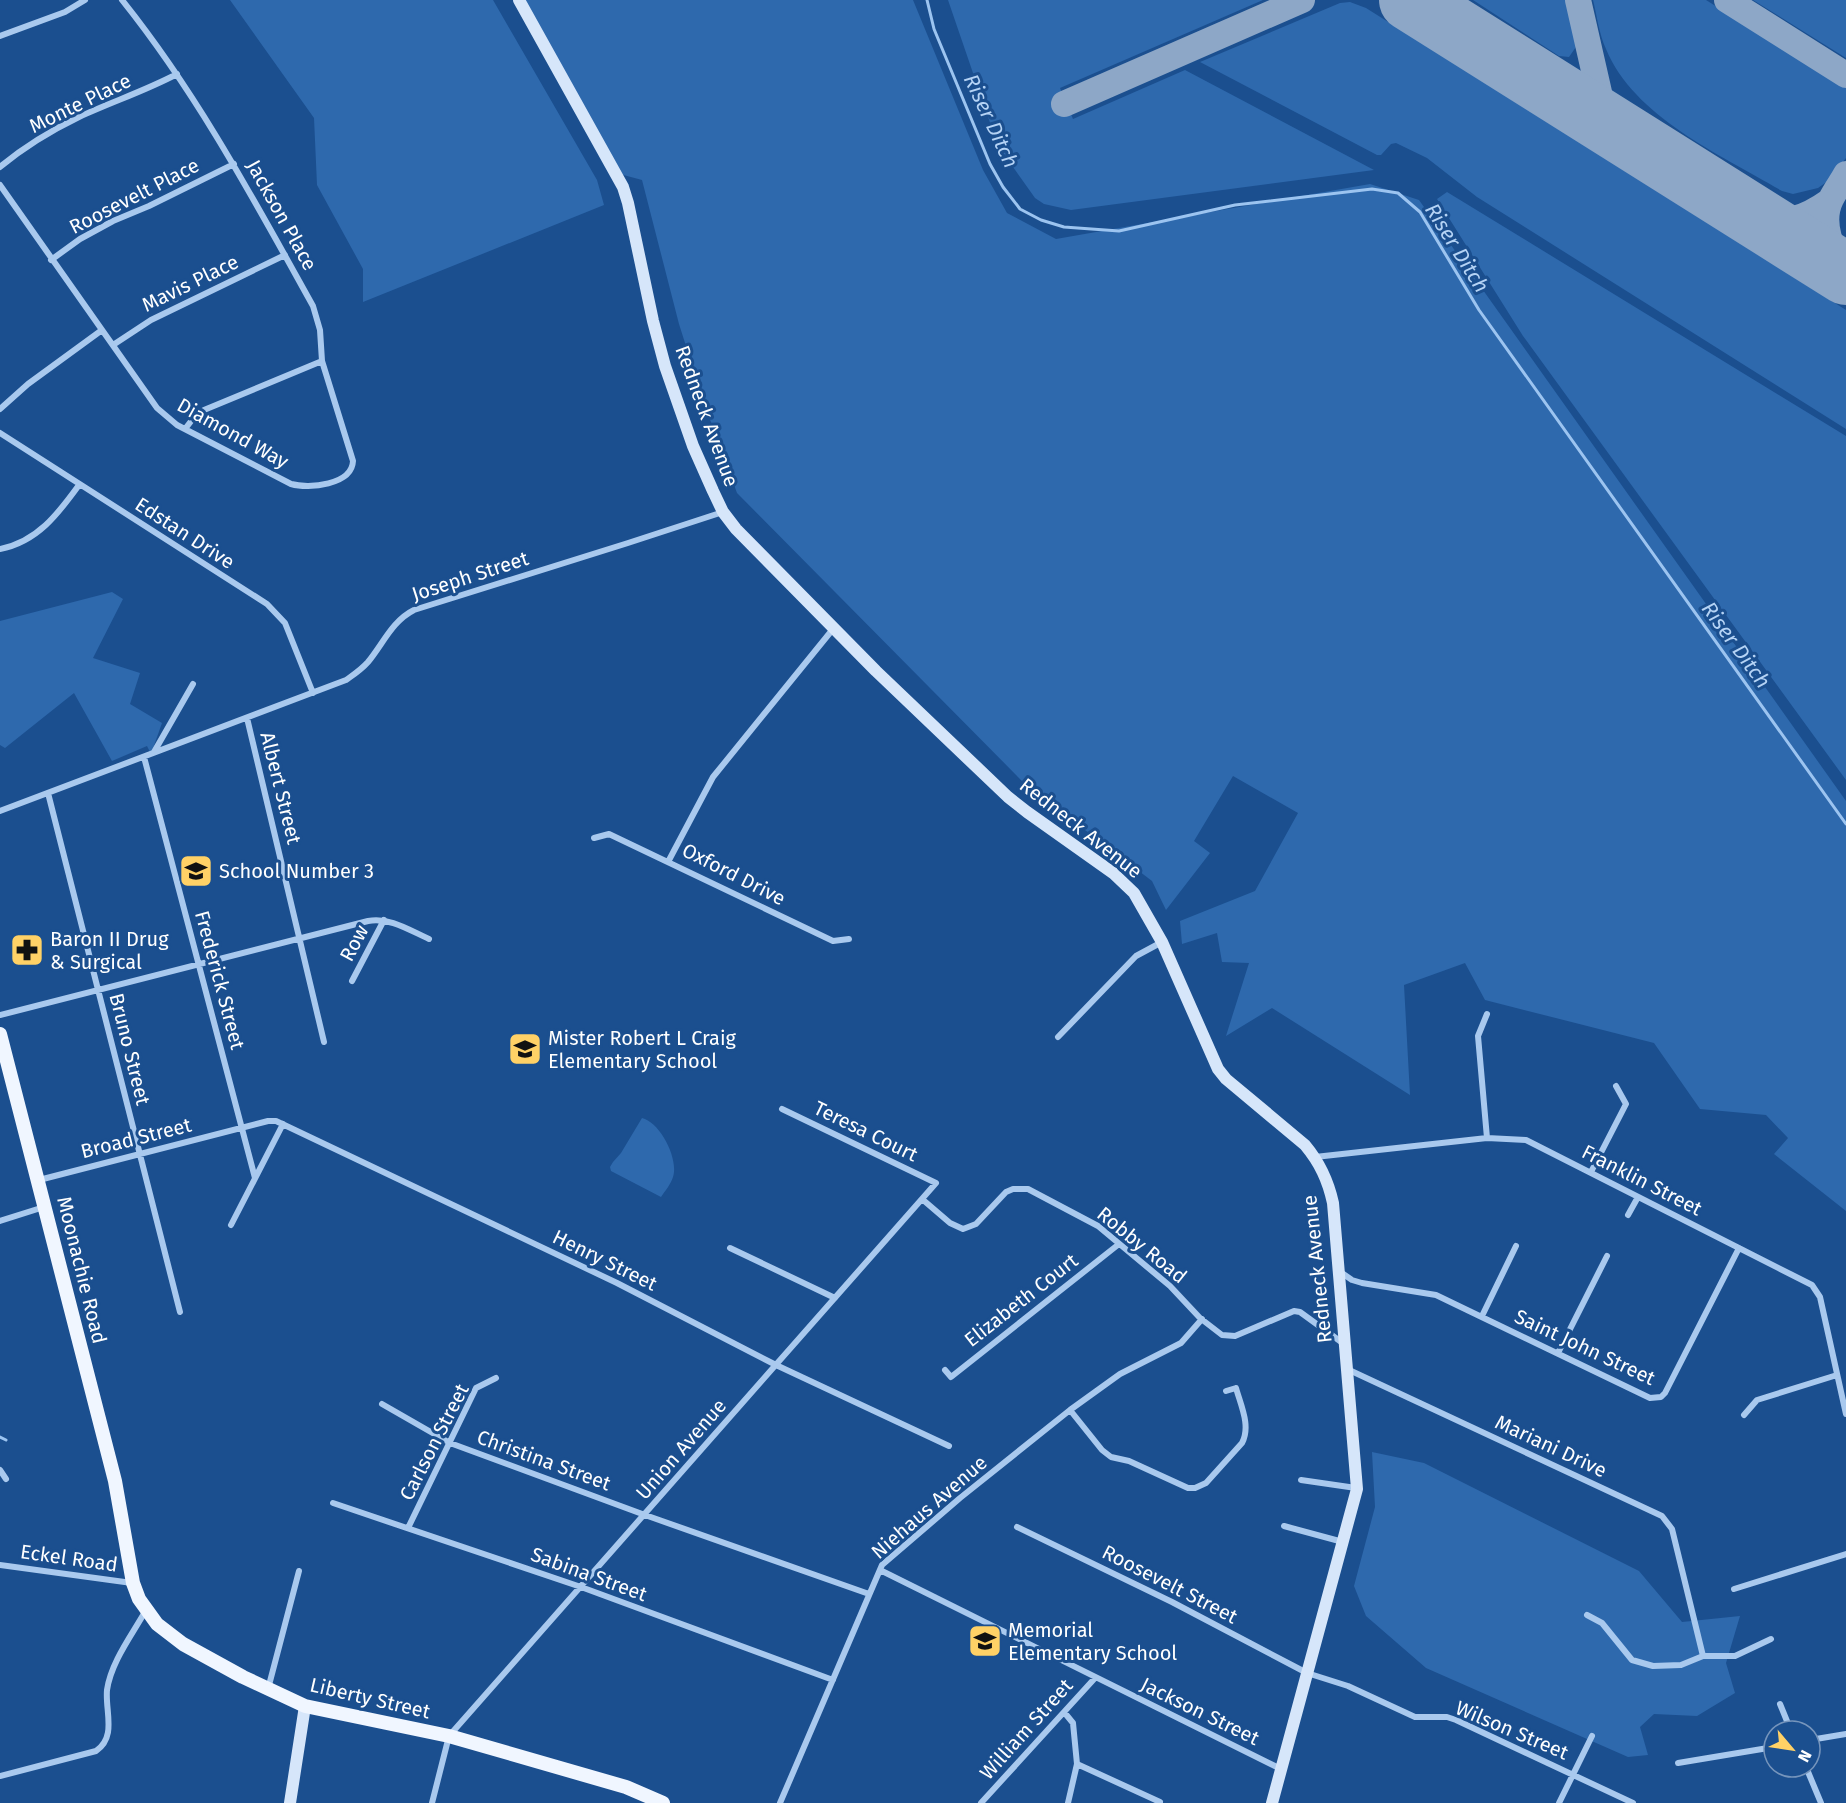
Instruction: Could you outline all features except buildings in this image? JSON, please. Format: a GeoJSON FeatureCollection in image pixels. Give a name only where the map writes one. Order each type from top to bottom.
{"type":"FeatureCollection","features":[{"type":"Feature","properties":{"kind":"main road","name":"Moonachie Road"},"geometry":{"type":"LineString","coordinates":[[0,1034],[108,1452],[121,1517]]}},
{"type":"Feature","properties":{"kind":"main road","name":"Liberty Street"},"geometry":{"type":"LineString","coordinates":[[121,1517],[132,1583],[146,1610],[163,1629],[183,1644],[268,1689],[305,1706],[449,1736],[626,1787],[663,1803]]}},
{"type":"Feature","properties":{"kind":"street"},"geometry":{"type":"LineString","coordinates":[[0,36],[65,12],[85,0]]}},
{"type":"Feature","properties":{"kind":"street","name":"Jackson Place"},"geometry":{"type":"LineString","coordinates":[[122,0],[177,74],[234,164],[313,306],[318,319],[322,362],[353,461],[350,472]]}},
{"type":"Feature","properties":{"kind":"street","name":"Redneck Avenue"},"geometry":{"type":"LineString","coordinates":[[519,0],[623,187],[665,366],[693,446],[723,512],[834,628],[1008,797],[1125,883],[1142,905],[1162,942],[1218,1069],[1226,1079],[1305,1145],[1325,1174],[1333,1203],[1357,1489],[1272,1803]]}},
{"type":"Feature","properties":{"kind":"street","name":"Monte Place"},"geometry":{"type":"LineString","coordinates":[[0,167],[18,153],[68,123],[177,74]]}},
{"type":"Feature","properties":{"kind":"street","name":"Roosevelt Place"},"geometry":{"type":"LineString","coordinates":[[51,260],[81,238],[113,221],[234,164]]}},
{"type":"Feature","properties":{"kind":"street","name":"Diamond Way"},"geometry":{"type":"LineString","coordinates":[[0,185],[51,260],[166,417],[185,429],[300,487],[316,486],[345,477],[350,472]]}},
{"type":"Feature","properties":{"kind":"street","name":"Mavis Place"},"geometry":{"type":"LineString","coordinates":[[113,345],[151,320],[285,255]]}},
{"type":"Feature","properties":{"kind":"street"},"geometry":{"type":"LineString","coordinates":[[0,409],[28,384],[102,330]]}},
{"type":"Feature","properties":{"kind":"street"},"geometry":{"type":"LineString","coordinates":[[185,429],[195,416],[204,410],[322,362]]}},
{"type":"Feature","properties":{"kind":"street","name":"Edstan Drive"},"geometry":{"type":"LineString","coordinates":[[0,433],[267,604],[285,623],[313,693]]}},
{"type":"Feature","properties":{"kind":"street"},"geometry":{"type":"LineString","coordinates":[[0,549],[19,543],[43,529],[59,513],[79,484]]}},
{"type":"Feature","properties":{"kind":"street","name":"Joseph Street"},"geometry":{"type":"LineString","coordinates":[[0,811],[346,680],[367,663],[396,623],[404,615],[414,610],[723,512]]}},
{"type":"Feature","properties":{"kind":"street","name":"Oxford Drive"},"geometry":{"type":"LineString","coordinates":[[834,628],[713,777],[668,862],[833,941],[849,939]]}},
{"type":"Feature","properties":{"kind":"street"},"geometry":{"type":"LineString","coordinates":[[154,753],[193,684]]}},
{"type":"Feature","properties":{"kind":"street","name":"Albert Street"},"geometry":{"type":"LineString","coordinates":[[247,718],[324,1042]]}},
{"type":"Feature","properties":{"kind":"street","name":"Frederick Street"},"geometry":{"type":"LineString","coordinates":[[144,757],[255,1178]]}},
{"type":"Feature","properties":{"kind":"street","name":"Bruno Street"},"geometry":{"type":"LineString","coordinates":[[48,793],[180,1312]]}},
{"type":"Feature","properties":{"kind":"street"},"geometry":{"type":"LineString","coordinates":[[594,838],[609,834],[668,862]]}},
{"type":"Feature","properties":{"kind":"street","name":"Row"},"geometry":{"type":"LineString","coordinates":[[352,981],[384,920]]}},
{"type":"Feature","properties":{"kind":"street"},"geometry":{"type":"LineString","coordinates":[[0,1015],[368,921],[393,922],[429,939]]}},
{"type":"Feature","properties":{"kind":"street"},"geometry":{"type":"LineString","coordinates":[[1058,1037],[1136,956],[1162,942]]}},
{"type":"Feature","properties":{"kind":"street"},"geometry":{"type":"LineString","coordinates":[[1487,1014],[1478,1035],[1487,1138]]}},
{"type":"Feature","properties":{"kind":"street"},"geometry":{"type":"LineString","coordinates":[[1591,1172],[1626,1104],[1616,1086]]}},
{"type":"Feature","properties":{"kind":"street","name":"Teresa Court"},"geometry":{"type":"LineString","coordinates":[[782,1109],[936,1183]]}},
{"type":"Feature","properties":{"kind":"street","name":"Henry Street"},"geometry":{"type":"LineString","coordinates":[[242,1128],[268,1121],[283,1124],[617,1283],[776,1365],[949,1446]]}},
{"type":"Feature","properties":{"kind":"street"},"geometry":{"type":"LineString","coordinates":[[231,1225],[283,1124]]}},
{"type":"Feature","properties":{"kind":"street","name":"Broad Street"},"geometry":{"type":"LineString","coordinates":[[38,1180],[242,1128]]}},
{"type":"Feature","properties":{"kind":"street","name":"Franklin Street"},"geometry":{"type":"LineString","coordinates":[[1315,1157],[1487,1138],[1526,1140],[1812,1286],[1820,1298],[1846,1414]]}},
{"type":"Feature","properties":{"kind":"street","name":"Union Avenue"},"geometry":{"type":"LineString","coordinates":[[449,1736],[936,1183]]}},
{"type":"Feature","properties":{"kind":"street","name":"Robby Road"},"geometry":{"type":"LineString","coordinates":[[922,1199],[950,1223],[963,1229],[976,1224],[1006,1192],[1013,1189],[1028,1189],[1098,1226],[1170,1286],[1202,1319],[1222,1335],[1235,1336],[1294,1311],[1300,1312],[1345,1345]]}},
{"type":"Feature","properties":{"kind":"street"},"geometry":{"type":"LineString","coordinates":[[1628,1215],[1638,1197]]}},
{"type":"Feature","properties":{"kind":"street"},"geometry":{"type":"LineString","coordinates":[[0,1221],[45,1206]]}},
{"type":"Feature","properties":{"kind":"street","name":"Elizabeth Court"},"geometry":{"type":"LineString","coordinates":[[945,1370],[951,1377],[1119,1244]]}},
{"type":"Feature","properties":{"kind":"street"},"geometry":{"type":"LineString","coordinates":[[1482,1316],[1516,1246]]}},
{"type":"Feature","properties":{"kind":"street"},"geometry":{"type":"LineString","coordinates":[[730,1248],[835,1298]]}},
{"type":"Feature","properties":{"kind":"street","name":"Saint John Street"},"geometry":{"type":"LineString","coordinates":[[1338,1270],[1352,1280],[1362,1283],[1436,1294],[1650,1398],[1660,1397],[1665,1393],[1739,1248]]}},
{"type":"Feature","properties":{"kind":"street"},"geometry":{"type":"LineString","coordinates":[[1558,1353],[1607,1256]]}},
{"type":"Feature","properties":{"kind":"street","name":"Niehaus Avenue"},"geometry":{"type":"LineString","coordinates":[[780,1803],[882,1565],[960,1498],[1070,1410],[1120,1374],[1181,1343],[1202,1319]]}},
{"type":"Feature","properties":{"kind":"street","name":"Mariani Drive"},"geometry":{"type":"LineString","coordinates":[[1347,1369],[1662,1516],[1672,1529],[1703,1656]]}},
{"type":"Feature","properties":{"kind":"street"},"geometry":{"type":"LineString","coordinates":[[1744,1415],[1757,1400],[1837,1375]]}},
{"type":"Feature","properties":{"kind":"street","name":"Carlson Street"},"geometry":{"type":"LineString","coordinates":[[408,1528],[476,1388],[496,1378]]}},
{"type":"Feature","properties":{"kind":"street"},"geometry":{"type":"LineString","coordinates":[[1070,1410],[1102,1450],[1111,1456],[1129,1461],[1188,1488],[1195,1488],[1206,1483],[1246,1436],[1247,1428],[1236,1388],[1226,1391]]}},
{"type":"Feature","properties":{"kind":"street","name":"Christina Street"},"geometry":{"type":"LineString","coordinates":[[382,1404],[450,1443],[869,1594]]}},
{"type":"Feature","properties":{"kind":"street"},"geometry":{"type":"LineString","coordinates":[[0,1470],[6,1479]]}},
{"type":"Feature","properties":{"kind":"street"},"geometry":{"type":"LineString","coordinates":[[1301,1480],[1357,1489]]}},
{"type":"Feature","properties":{"kind":"street","name":"Sabina Street"},"geometry":{"type":"LineString","coordinates":[[333,1503],[581,1587],[833,1680]]}},
{"type":"Feature","properties":{"kind":"street"},"geometry":{"type":"LineString","coordinates":[[1284,1526],[1343,1542]]}},
{"type":"Feature","properties":{"kind":"street","name":"Roosevelt Street"},"geometry":{"type":"LineString","coordinates":[[1017,1527],[1172,1602],[1307,1673]]}},
{"type":"Feature","properties":{"kind":"street"},"geometry":{"type":"LineString","coordinates":[[1734,1589],[1846,1554]]}},
{"type":"Feature","properties":{"kind":"street","name":"Eckel Road"},"geometry":{"type":"LineString","coordinates":[[0,1564],[132,1583]]}},
{"type":"Feature","properties":{"kind":"street","name":"Jackson Street"},"geometry":{"type":"LineString","coordinates":[[880,1570],[1281,1769]]}},
{"type":"Feature","properties":{"kind":"street"},"geometry":{"type":"LineString","coordinates":[[268,1689],[299,1571]]}},
{"type":"Feature","properties":{"kind":"street"},"geometry":{"type":"LineString","coordinates":[[0,1776],[96,1751],[102,1747],[108,1737],[106,1696],[112,1670],[146,1610]]}},
{"type":"Feature","properties":{"kind":"street"},"geometry":{"type":"LineString","coordinates":[[1587,1615],[1602,1623],[1632,1660],[1653,1666],[1681,1665],[1703,1656],[1735,1656],[1771,1639]]}},
{"type":"Feature","properties":{"kind":"street","name":"Wilson Street"},"geometry":{"type":"LineString","coordinates":[[1307,1673],[1348,1686],[1415,1717],[1447,1717],[1456,1720],[1633,1803]]}},
{"type":"Feature","properties":{"kind":"street","name":"William Street"},"geometry":{"type":"LineString","coordinates":[[981,1803],[1095,1678]]}},
{"type":"Feature","properties":{"kind":"street"},"geometry":{"type":"LineString","coordinates":[[1780,1704],[1786,1719]]}},
{"type":"Feature","properties":{"kind":"street"},"geometry":{"type":"LineString","coordinates":[[290,1803],[305,1706]]}},
{"type":"Feature","properties":{"kind":"street"},"geometry":{"type":"LineString","coordinates":[[1064,1712],[1073,1723],[1077,1764],[1068,1803]]}},
{"type":"Feature","properties":{"kind":"street"},"geometry":{"type":"LineString","coordinates":[[1822,1738],[1846,1734]]}},
{"type":"Feature","properties":{"kind":"street"},"geometry":{"type":"LineString","coordinates":[[432,1803],[449,1736]]}},
{"type":"Feature","properties":{"kind":"street"},"geometry":{"type":"LineString","coordinates":[[1559,1803],[1592,1736]]}},
{"type":"Feature","properties":{"kind":"street"},"geometry":{"type":"LineString","coordinates":[[1678,1763],[1762,1749]]}},
{"type":"Feature","properties":{"kind":"street"},"geometry":{"type":"LineString","coordinates":[[1077,1764],[1160,1802]]}},
{"type":"Feature","properties":{"kind":"street"},"geometry":{"type":"LineString","coordinates":[[1811,1779],[1821,1803]]}},
{"type":"Feature","properties":{"kind":"shaded area"},"geometry":{"type":"Polygon","coordinates":[[[230,0],[493,0],[597,180],[604,205],[363,302],[363,269],[317,185],[314,118],[230,0]]]}},
{"type":"Feature","properties":{"kind":"shaded area"},"geometry":{"type":"Polygon","coordinates":[[[514,0],[913,0],[983,170],[1007,213],[1056,239],[1370,184],[1419,200],[1846,801],[1846,1211],[1774,1154],[1788,1138],[1766,1115],[1700,1109],[1654,1043],[1485,1000],[1465,963],[1404,985],[1410,1095],[1272,1008],[1226,1036],[1249,963],[1222,962],[1217,933],[1182,944],[1180,921],[1255,891],[1298,813],[1233,776],[1194,841],[1210,853],[1166,910],[1152,881],[1026,785],[737,493],[705,406],[679,324],[642,180],[616,173],[514,0]]]}},
{"type":"Feature","properties":{"kind":"shaded area"},"geometry":{"type":"Polygon","coordinates":[[[948,0],[1263,0],[1060,88],[1073,119],[1185,70],[1374,170],[1071,210],[1044,204],[1035,198],[998,146],[948,0]]]}},
{"type":"Feature","properties":{"kind":"shaded area"},"geometry":{"type":"Polygon","coordinates":[[[1473,0],[1567,0],[1578,44],[1569,57],[1559,56],[1473,0]]]}},
{"type":"Feature","properties":{"kind":"shaded area"},"geometry":{"type":"Polygon","coordinates":[[[1593,0],[1706,0],[1846,88],[1846,158],[1828,181],[1818,188],[1793,194],[1782,191],[1707,148],[1658,114],[1637,95],[1619,73],[1606,49],[1593,0]]]}},
{"type":"Feature","properties":{"kind":"shaded area"},"geometry":{"type":"Polygon","coordinates":[[[1753,0],[1846,0],[1846,58],[1753,0]]]}},
{"type":"Feature","properties":{"kind":"shaded area"},"geometry":{"type":"Polygon","coordinates":[[[1350,2],[1366,8],[1846,310],[1846,429],[1477,197],[1427,158],[1396,143],[1391,144],[1381,155],[1377,155],[1200,62],[1340,3],[1350,2]]]}},
{"type":"Feature","properties":{"kind":"shaded area"},"geometry":{"type":"Polygon","coordinates":[[[1447,192],[1846,436],[1846,780],[1523,336],[1437,199],[1447,192]]]}},
{"type":"Feature","properties":{"kind":"shaded area"},"geometry":{"type":"Polygon","coordinates":[[[112,592],[123,599],[93,658],[140,673],[130,704],[162,723],[151,754],[147,746],[112,761],[74,693],[5,748],[0,745],[0,621],[112,592]]]}},
{"type":"Feature","properties":{"kind":"shaded area"},"geometry":{"type":"Polygon","coordinates":[[[642,1118],[655,1126],[671,1151],[673,1177],[661,1197],[611,1171],[610,1167],[642,1118]]]}},
{"type":"Feature","properties":{"kind":"shaded area"},"geometry":{"type":"Polygon","coordinates":[[[1372,1452],[1424,1463],[1639,1571],[1682,1622],[1740,1616],[1726,1663],[1735,1693],[1697,1716],[1654,1714],[1640,1727],[1648,1755],[1628,1757],[1426,1668],[1366,1616],[1354,1586],[1375,1507],[1372,1452]]]}},
{"type":"Feature","properties":{"kind":"waterway","name":"Riser Ditch"},"geometry":{"type":"LineString","coordinates":[[927,0],[934,29],[990,164],[1003,187],[1020,209],[1041,220],[1064,227],[1119,231],[1235,205],[1372,189],[1398,193],[1420,212],[1479,310],[1846,824]]}},
{"type":"Feature","properties":{"kind":"waterway"},"geometry":{"type":"LineString","coordinates":[[0,1437],[6,1440]]}},
{"type":"Feature","properties":{"kind":"taxiway"},"geometry":{"type":"LineString","coordinates":[[1064,104],[1302,0]]}},
{"type":"Feature","properties":{"kind":"taxiway"},"geometry":{"type":"LineString","coordinates":[[1428,0],[1448,24]]}},
{"type":"Feature","properties":{"kind":"taxiway"},"geometry":{"type":"LineString","coordinates":[[1578,0],[1606,123]]}},
{"type":"Feature","properties":{"kind":"taxiway"},"geometry":{"type":"LineString","coordinates":[[1727,0],[1846,75]]}},
{"type":"Feature","properties":{"kind":"taxiway"},"geometry":{"type":"LineString","coordinates":[[1846,174],[1831,199],[1826,218],[1832,246],[1846,272]]}},
{"type":"Feature","properties":{"kind":"taxiway"},"geometry":{"type":"LineString","coordinates":[[1755,217],[1777,220],[1795,219],[1830,201]]}},
{"type":"Feature","properties":{"kind":"runway"},"geometry":{"type":"LineString","coordinates":[[1410,0],[1846,274]]}},
{"type":"Feature","properties":{"kind":"place","name":"School Number 3"},"geometry":{"type":"Point","coordinates":[196,871]}},
{"type":"Feature","properties":{"kind":"place","name":"Baron II Drug & Surgical"},"geometry":{"type":"Point","coordinates":[27,950]}},
{"type":"Feature","properties":{"kind":"place","name":"Mister Robert L Craig Elementary School"},"geometry":{"type":"Point","coordinates":[525,1049]}},
{"type":"Feature","properties":{"kind":"place","name":"Memorial Elementary School"},"geometry":{"type":"Point","coordinates":[985,1641]}}]}
